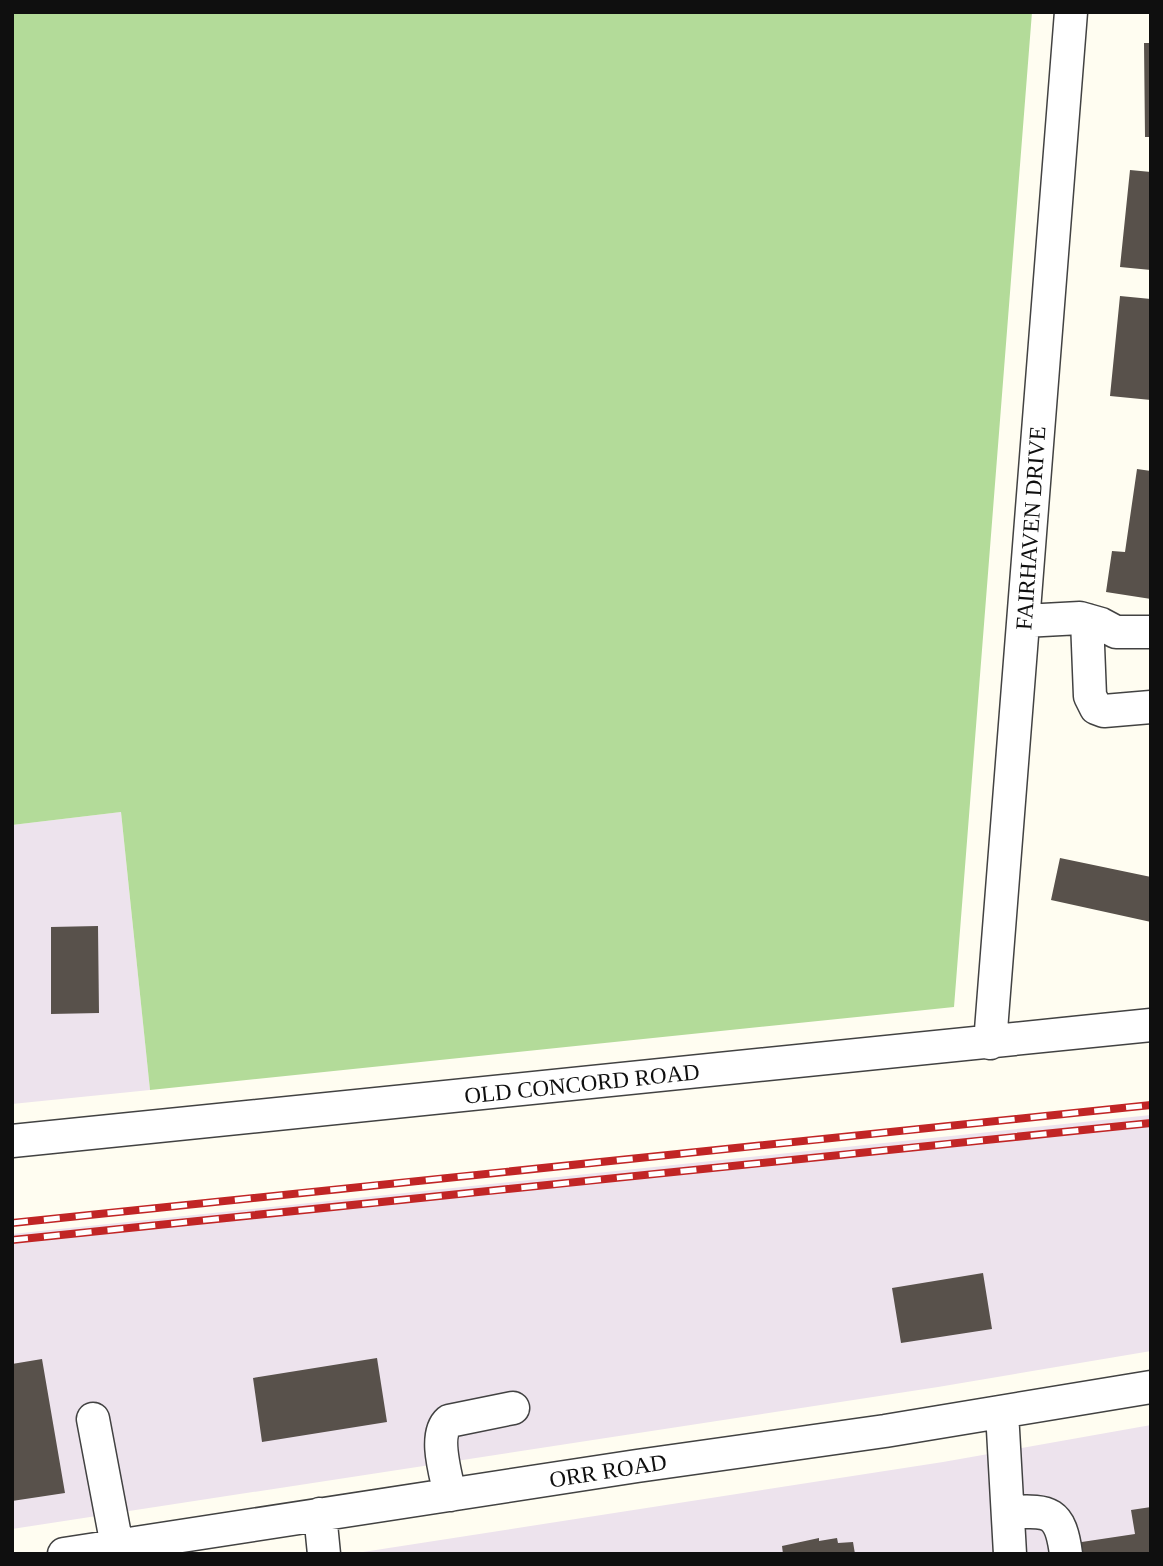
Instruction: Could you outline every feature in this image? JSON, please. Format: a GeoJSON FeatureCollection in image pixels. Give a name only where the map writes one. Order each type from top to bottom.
{"type":"FeatureCollection","features":[{"type":"Feature","properties":{"kind":"street","name":"FAIRHAVEN DRIVE"},"geometry":{"type":"LineString","coordinates":[[990,1043],[1071,12]]}},
{"type":"Feature","properties":{"kind":"street"},"geometry":{"type":"LineString","coordinates":[[1024,621],[1080,618],[1116,632],[1151,632]]}},
{"type":"Feature","properties":{"kind":"street"},"geometry":{"type":"LineString","coordinates":[[1087,620],[1090,696],[1096,708],[1104,711],[1151,707]]}},
{"type":"Feature","properties":{"kind":"street","name":"OLD CONCORD ROAD"},"geometry":{"type":"LineString","coordinates":[[12,1141],[1151,1025]]}},
{"type":"Feature","properties":{"kind":"street","name":"ORR ROAD"},"geometry":{"type":"LineString","coordinates":[[64,1554],[1151,1387]]}},
{"type":"Feature","properties":{"kind":"street"},"geometry":{"type":"LineString","coordinates":[[450,1495],[440,1438],[442,1427],[449,1421],[513,1408]]}},
{"type":"Feature","properties":{"kind":"street"},"geometry":{"type":"LineString","coordinates":[[1002,1412],[1010,1554]]}},
{"type":"Feature","properties":{"kind":"street"},"geometry":{"type":"LineString","coordinates":[[93,1419],[117,1546]]}},
{"type":"Feature","properties":{"kind":"street"},"geometry":{"type":"LineString","coordinates":[[1008,1512],[1045,1511],[1056,1520],[1066,1554]]}},
{"type":"Feature","properties":{"kind":"street"},"geometry":{"type":"LineString","coordinates":[[320,1514],[324,1554]]}},
{"type":"Feature","properties":{"kind":"shaded area"},"geometry":{"type":"Polygon","coordinates":[[[121,812],[150,1090],[12,1104],[12,825],[121,812]]]}},
{"type":"Feature","properties":{"kind":"shaded area"},"geometry":{"type":"Polygon","coordinates":[[[1151,1115],[1151,1351],[938,1387],[12,1529],[12,1234],[1151,1115]]]}},
{"type":"Feature","properties":{"kind":"shaded area"},"geometry":{"type":"Polygon","coordinates":[[[1151,1425],[1151,1554],[350,1554],[943,1462],[1151,1425]]]}},
{"type":"Feature","properties":{"kind":"green space"},"geometry":{"type":"Polygon","coordinates":[[[12,12],[1032,12],[954,1007],[150,1090],[121,812],[12,825],[12,12]]]}},
{"type":"Feature","properties":{"kind":"building"},"geometry":{"type":"Polygon","coordinates":[[[1144,43],[1151,43],[1151,137],[1145,137],[1144,43]]]}},
{"type":"Feature","properties":{"kind":"building"},"geometry":{"type":"Polygon","coordinates":[[[1130,170],[1151,172],[1151,270],[1120,267],[1130,170]]]}},
{"type":"Feature","properties":{"kind":"building"},"geometry":{"type":"Polygon","coordinates":[[[1120,296],[1151,299],[1151,400],[1110,396],[1120,296]]]}},
{"type":"Feature","properties":{"kind":"building"},"geometry":{"type":"Polygon","coordinates":[[[1137,469],[1151,471],[1151,599],[1106,592],[1112,551],[1125,552],[1137,469]]]}},
{"type":"Feature","properties":{"kind":"building"},"geometry":{"type":"Polygon","coordinates":[[[1060,858],[1151,877],[1151,922],[1051,900],[1060,858]]]}},
{"type":"Feature","properties":{"kind":"building"},"geometry":{"type":"Polygon","coordinates":[[[98,926],[99,1013],[51,1014],[51,927],[98,926]]]}},
{"type":"Feature","properties":{"kind":"building"},"geometry":{"type":"Polygon","coordinates":[[[983,1273],[992,1329],[901,1343],[892,1288],[983,1273]]]}},
{"type":"Feature","properties":{"kind":"building"},"geometry":{"type":"Polygon","coordinates":[[[377,1358],[387,1422],[262,1442],[253,1378],[377,1358]]]}},
{"type":"Feature","properties":{"kind":"building"},"geometry":{"type":"Polygon","coordinates":[[[42,1359],[65,1493],[12,1501],[12,1364],[42,1359]]]}},
{"type":"Feature","properties":{"kind":"building"},"geometry":{"type":"Polygon","coordinates":[[[1151,1507],[1151,1554],[1077,1554],[1075,1543],[1135,1534],[1131,1510],[1151,1507]]]}},
{"type":"Feature","properties":{"kind":"building"},"geometry":{"type":"Polygon","coordinates":[[[819,1538],[819,1541],[837,1538],[838,1543],[853,1542],[855,1554],[783,1554],[782,1546],[819,1538]]]}},
{"type":"Feature","properties":{"kind":"railway"},"geometry":{"type":"LineString","coordinates":[[12,1223],[1151,1105]]}},
{"type":"Feature","properties":{"kind":"railway"},"geometry":{"type":"LineString","coordinates":[[12,1240],[1151,1123]]}}]}
